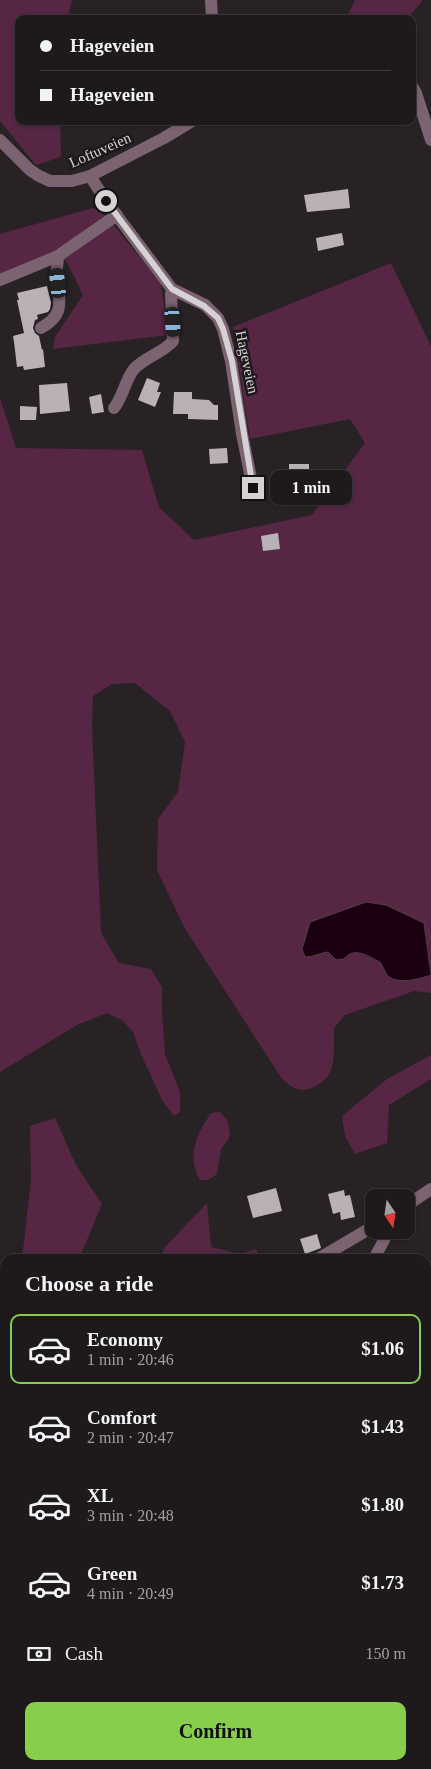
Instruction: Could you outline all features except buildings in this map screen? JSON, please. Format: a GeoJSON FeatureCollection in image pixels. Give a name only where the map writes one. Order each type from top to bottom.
{"type":"FeatureCollection","features":[{"type":"Feature","properties":{"kind":"street"},"geometry":{"type":"LineString","coordinates":[[211,0],[212,15]]}},
{"type":"Feature","properties":{"kind":"street"},"geometry":{"type":"LineString","coordinates":[[416,93],[431,140]]}},
{"type":"Feature","properties":{"kind":"street","name":"Loftuveien"},"geometry":{"type":"LineString","coordinates":[[0,140],[30,170],[44,179],[59,182],[72,181],[90,176],[185,125]]}},
{"type":"Feature","properties":{"kind":"street","name":"Hageveien"},"geometry":{"type":"LineString","coordinates":[[90,176],[172,289],[204,306],[218,318],[232,361],[253,488]]}},
{"type":"Feature","properties":{"kind":"street"},"geometry":{"type":"LineString","coordinates":[[0,280],[58,256],[117,215]]}},
{"type":"Feature","properties":{"kind":"street"},"geometry":{"type":"LineString","coordinates":[[41,328],[52,322],[57,316],[59,299],[56,273],[58,256]]}},
{"type":"Feature","properties":{"kind":"street"},"geometry":{"type":"LineString","coordinates":[[114,408],[133,371],[144,360],[173,341],[172,289]]}},
{"type":"Feature","properties":{"kind":"street"},"geometry":{"type":"LineString","coordinates":[[415,1200],[431,1189]]}},
{"type":"Feature","properties":{"kind":"street"},"geometry":{"type":"LineString","coordinates":[[326,1254],[365,1231]]}},
{"type":"Feature","properties":{"kind":"street"},"geometry":{"type":"LineString","coordinates":[[377,1254],[384,1239]]}},
{"type":"Feature","properties":{"kind":"shaded area"},"geometry":{"type":"Polygon","coordinates":[[[0,0],[72,0],[68,15],[15,15],[15,125],[60,125],[61,157],[36,165],[0,121],[0,0]]]}},
{"type":"Feature","properties":{"kind":"shaded area"},"geometry":{"type":"Polygon","coordinates":[[[355,0],[423,0],[410,15],[348,15],[355,0]]]}},
{"type":"Feature","properties":{"kind":"shaded area"},"geometry":{"type":"Polygon","coordinates":[[[93,208],[106,216],[161,283],[168,335],[53,349],[55,337],[83,295],[67,262],[54,255],[0,287],[0,234],[93,208]]]}},
{"type":"Feature","properties":{"kind":"shaded area"},"geometry":{"type":"Polygon","coordinates":[[[391,263],[431,346],[431,969],[424,923],[319,953],[348,954],[357,952],[380,962],[387,975],[417,979],[431,975],[431,993],[414,991],[345,1015],[334,1028],[333,1062],[328,1076],[314,1087],[304,1090],[293,1088],[282,1079],[184,927],[157,870],[158,819],[178,792],[185,742],[170,711],[135,683],[112,684],[93,696],[92,726],[101,933],[119,963],[151,969],[162,987],[165,1054],[180,1092],[180,1112],[174,1116],[162,1100],[133,1032],[122,1020],[107,1013],[77,1025],[0,1072],[0,398],[16,448],[142,450],[159,507],[194,540],[312,515],[365,443],[350,419],[250,439],[233,327],[391,263]]]}},
{"type":"Feature","properties":{"kind":"shaded area"},"geometry":{"type":"Polygon","coordinates":[[[366,902],[386,905],[424,923],[431,975],[403,981],[393,979],[387,975],[380,962],[361,953],[352,953],[344,959],[336,960],[328,952],[305,957],[302,949],[310,922],[366,902]]]}},
{"type":"Feature","properties":{"kind":"shaded area"},"geometry":{"type":"Polygon","coordinates":[[[431,1055],[431,1079],[389,1105],[387,1143],[355,1154],[345,1136],[342,1116],[387,1079],[431,1055]]]}},
{"type":"Feature","properties":{"kind":"shaded area"},"geometry":{"type":"Polygon","coordinates":[[[220,1112],[227,1120],[230,1134],[221,1149],[217,1174],[208,1180],[200,1180],[194,1162],[195,1145],[201,1129],[211,1113],[220,1112]]]}},
{"type":"Feature","properties":{"kind":"shaded area"},"geometry":{"type":"Polygon","coordinates":[[[55,1118],[76,1165],[102,1204],[81,1254],[23,1254],[31,1180],[30,1126],[55,1118]]]}},
{"type":"Feature","properties":{"kind":"shaded area"},"geometry":{"type":"Polygon","coordinates":[[[207,1203],[211,1247],[240,1254],[162,1254],[164,1248],[207,1203]]]}},
{"type":"Feature","properties":{"kind":"shaded area"},"geometry":{"type":"Polygon","coordinates":[[[257,1249],[258,1254],[240,1254],[257,1249]]]}},
{"type":"Feature","properties":{"kind":"route"},"geometry":{"type":"LineString","coordinates":[[106,201],[172,289],[196,300],[218,318],[232,361],[242,434],[253,488]]}}]}
